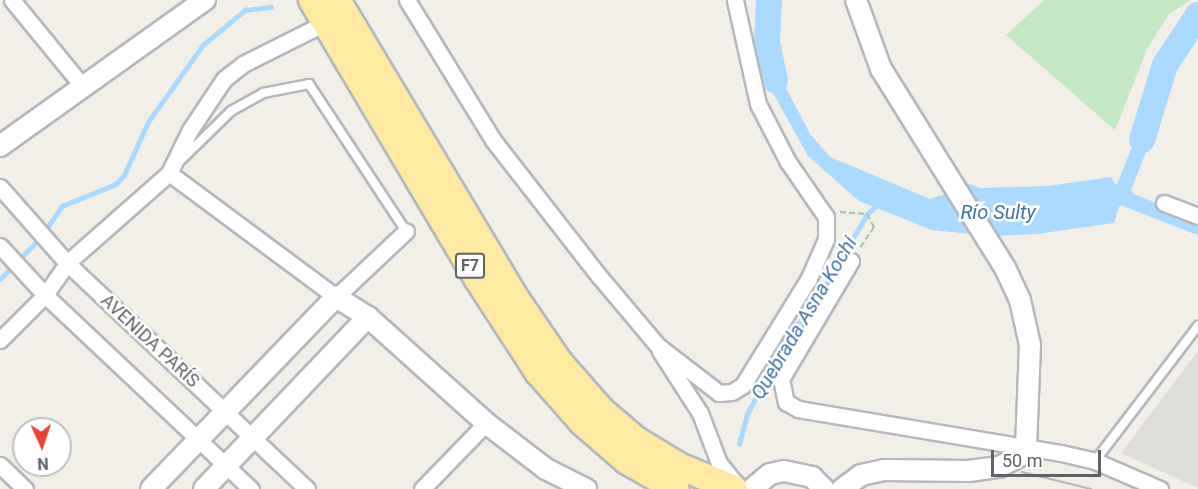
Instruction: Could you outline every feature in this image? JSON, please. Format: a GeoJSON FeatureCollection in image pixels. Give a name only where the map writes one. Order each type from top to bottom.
{"type":"FeatureCollection","features":[{"type":"Feature","properties":{"kind":"highway","name":"F7"},"geometry":{"type":"LineString","coordinates":[[312,0],[477,278],[538,372],[583,423],[610,446],[676,489]]}},
{"type":"Feature","properties":{"kind":"highway","name":"F7"},"geometry":{"type":"LineString","coordinates":[[337,0],[514,296],[559,362],[602,410],[636,440],[681,467],[734,489]]}},
{"type":"Feature","properties":{"kind":"street"},"geometry":{"type":"LineString","coordinates":[[12,0],[84,88]]}},
{"type":"Feature","properties":{"kind":"street"},"geometry":{"type":"LineString","coordinates":[[0,146],[205,0]]}},
{"type":"Feature","properties":{"kind":"street"},"geometry":{"type":"LineString","coordinates":[[407,0],[493,140],[658,346],[700,412],[719,463],[741,489]]}},
{"type":"Feature","properties":{"kind":"street"},"geometry":{"type":"LineString","coordinates":[[658,346],[719,393],[743,385],[809,278],[826,239],[826,217],[788,162],[758,104],[735,0]]}},
{"type":"Feature","properties":{"kind":"street"},"geometry":{"type":"LineString","coordinates":[[856,0],[881,69],[947,178],[1005,267],[1022,311],[1029,345],[1026,448]]}},
{"type":"Feature","properties":{"kind":"street"},"geometry":{"type":"LineString","coordinates":[[0,340],[45,295],[67,263],[169,173],[190,130],[224,79],[243,64],[325,23]]}},
{"type":"Feature","properties":{"kind":"street"},"geometry":{"type":"LineString","coordinates":[[169,173],[336,297],[368,317],[486,423],[546,469],[586,489]]}},
{"type":"Feature","properties":{"kind":"street","name":"AVENIDA PARÍS"},"geometry":{"type":"LineString","coordinates":[[0,187],[34,229],[67,263],[307,489]]}},
{"type":"Feature","properties":{"kind":"street"},"geometry":{"type":"LineString","coordinates":[[1164,203],[1198,216]]}},
{"type":"Feature","properties":{"kind":"street"},"geometry":{"type":"LineString","coordinates":[[151,489],[336,297],[406,231]]}},
{"type":"Feature","properties":{"kind":"street"},"geometry":{"type":"LineString","coordinates":[[4,253],[45,295],[251,489]]}},
{"type":"Feature","properties":{"kind":"street"},"geometry":{"type":"LineString","coordinates":[[851,261],[781,379],[786,402],[798,409],[1095,461],[1160,489]]}},
{"type":"Feature","properties":{"kind":"street"},"geometry":{"type":"LineString","coordinates":[[204,489],[368,317]]}},
{"type":"Feature","properties":{"kind":"street"},"geometry":{"type":"LineString","coordinates":[[422,489],[486,423]]}},
{"type":"Feature","properties":{"kind":"street"},"geometry":{"type":"LineString","coordinates":[[842,489],[861,475],[884,470],[937,472],[999,467],[1026,448]]}},
{"type":"Feature","properties":{"kind":"street"},"geometry":{"type":"LineString","coordinates":[[0,465],[25,489]]}},
{"type":"Feature","properties":{"kind":"street"},"geometry":{"type":"LineString","coordinates":[[752,489],[770,474],[784,471],[812,477],[824,489]]}},
{"type":"Feature","properties":{"kind":"lane"},"geometry":{"type":"LineString","coordinates":[[169,173],[231,111],[263,93],[309,84],[394,208],[406,231]]}},
{"type":"Feature","properties":{"kind":"lane"},"geometry":{"type":"LineString","coordinates":[[1095,461],[1198,326]]}},
{"type":"Feature","properties":{"kind":"path"},"geometry":{"type":"LineString","coordinates":[[826,217],[840,212],[867,214],[874,227],[851,261]]}},
{"type":"Feature","properties":{"kind":"shaded area"},"geometry":{"type":"Polygon","coordinates":[[[1198,351],[1198,488],[1121,453],[1198,351]]]}},
{"type":"Feature","properties":{"kind":"green space"},"geometry":{"type":"Polygon","coordinates":[[[1044,0],[1191,0],[1169,14],[1147,49],[1115,130],[1006,35],[1044,0]]]}},
{"type":"Feature","properties":{"kind":"water","name":"Río Sulty"},"geometry":{"type":"Polygon","coordinates":[[[781,44],[786,88],[810,134],[830,157],[930,199],[955,191],[964,182],[980,188],[1047,186],[1111,177],[1114,183],[1133,191],[1132,199],[1119,207],[1114,223],[1037,234],[989,236],[932,230],[859,201],[808,156],[773,93],[759,47],[781,44]]]}},
{"type":"Feature","properties":{"kind":"waterway","name":"Río Sulty"},"geometry":{"type":"LineString","coordinates":[[769,0],[767,43],[775,80]]}},
{"type":"Feature","properties":{"kind":"waterway"},"geometry":{"type":"LineString","coordinates":[[45,231],[62,206],[116,184],[124,175],[148,122],[203,45],[245,10],[271,7]]}},
{"type":"Feature","properties":{"kind":"waterway"},"geometry":{"type":"LineString","coordinates":[[1142,140],[1165,65],[1198,15]]}},
{"type":"Feature","properties":{"kind":"waterway"},"geometry":{"type":"LineString","coordinates":[[1123,188],[1142,140]]}},
{"type":"Feature","properties":{"kind":"waterway"},"geometry":{"type":"LineString","coordinates":[[1119,196],[1198,227]]}},
{"type":"Feature","properties":{"kind":"waterway","name":"Quebrada Asna Kochi"},"geometry":{"type":"LineString","coordinates":[[739,444],[747,414],[787,338],[818,298],[867,214],[877,205]]}},
{"type":"Feature","properties":{"kind":"waterway"},"geometry":{"type":"LineString","coordinates":[[0,279],[40,238]]}},
{"type":"Feature","properties":{"kind":"tram line"},"geometry":{"type":"LineString","coordinates":[[1022,472],[1091,489]]}}]}
